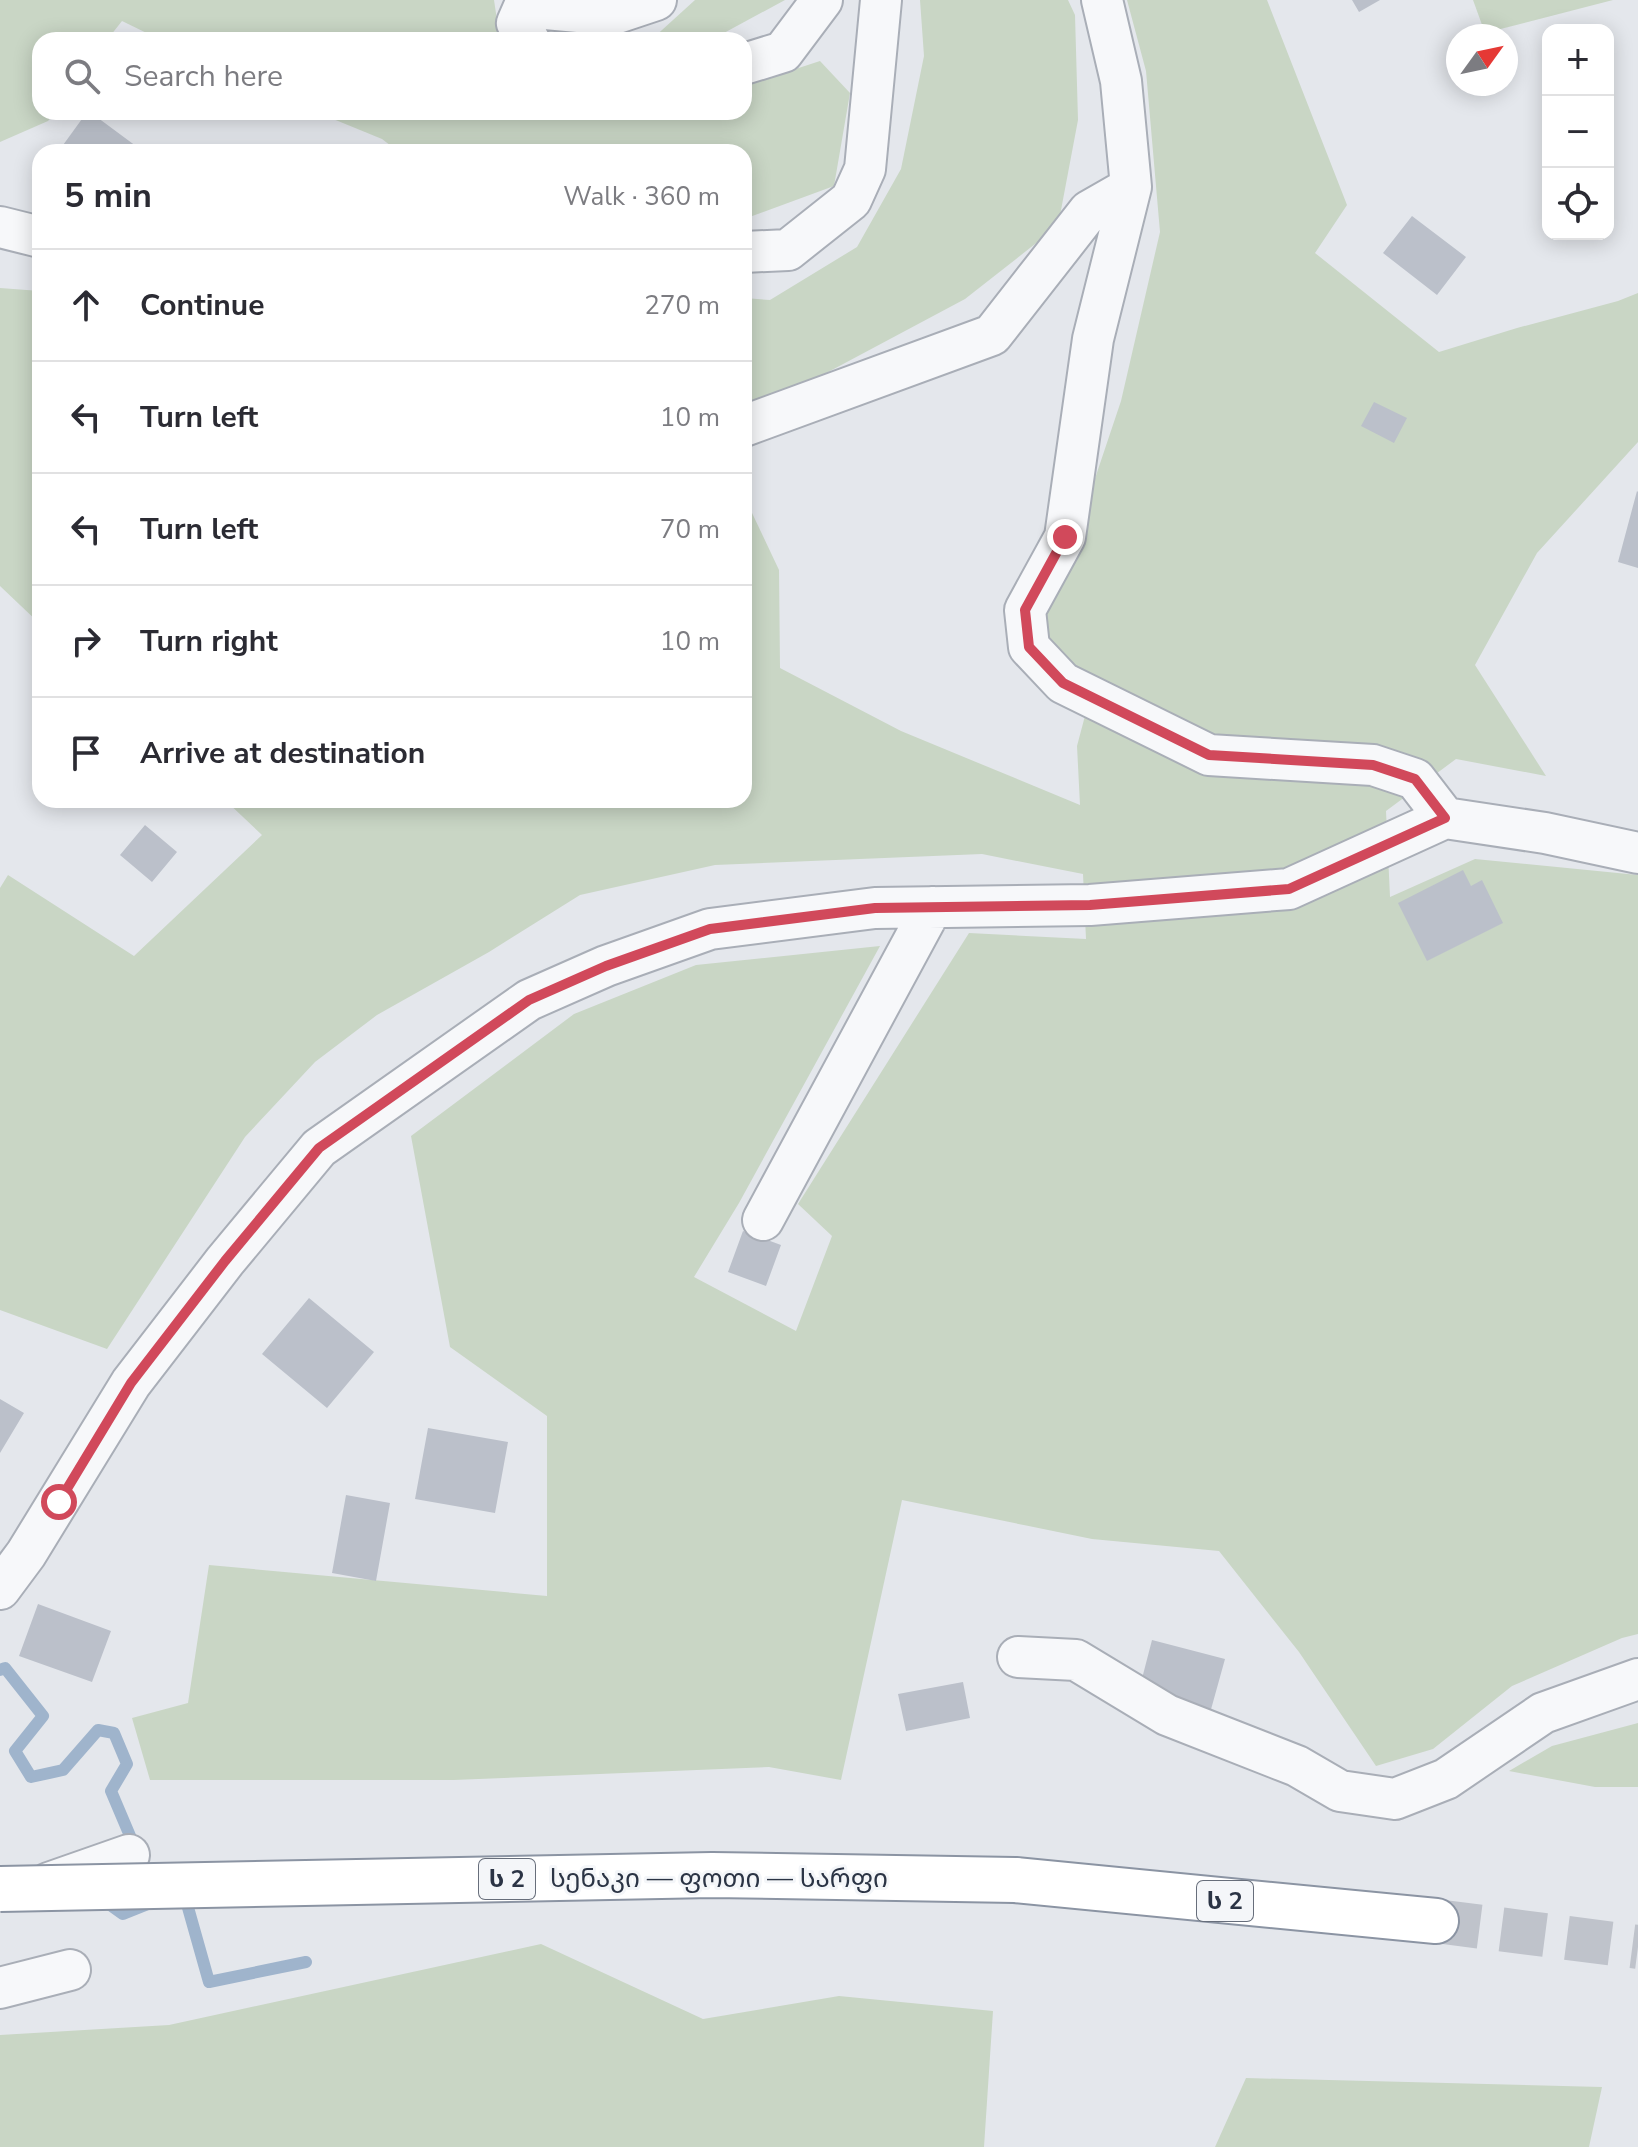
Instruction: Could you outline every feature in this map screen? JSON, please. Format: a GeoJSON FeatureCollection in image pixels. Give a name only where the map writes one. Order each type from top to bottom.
{"type":"FeatureCollection","features":[{"type":"Feature","properties":{"kind":"highway","name":"სენაკი — ფოთი — სარფი"},"geometry":{"type":"LineString","coordinates":[[0,1889],[712,1875],[1015,1880],[1436,1921]]}},
{"type":"Feature","properties":{"kind":"street"},"geometry":{"type":"LineString","coordinates":[[523,32],[517,23],[524,7],[611,15],[656,0]]}},
{"type":"Feature","properties":{"kind":"street"},"geometry":{"type":"LineString","coordinates":[[752,62],[783,52],[822,0]]}},
{"type":"Feature","properties":{"kind":"street"},"geometry":{"type":"LineString","coordinates":[[752,252],[788,250],[851,200],[865,169],[881,0]]}},
{"type":"Feature","properties":{"kind":"street"},"geometry":{"type":"LineString","coordinates":[[1102,0],[1121,81],[1131,187],[1093,339],[1065,537],[1025,610],[1029,647],[1063,683],[1209,755],[1373,765],[1415,779],[1445,818]]}},
{"type":"Feature","properties":{"kind":"street"},"geometry":{"type":"LineString","coordinates":[[752,423],[992,335],[1089,211],[1131,187]]}},
{"type":"Feature","properties":{"kind":"street"},"geometry":{"type":"LineString","coordinates":[[0,227],[32,235]]}},
{"type":"Feature","properties":{"kind":"street"},"geometry":{"type":"LineString","coordinates":[[0,1589],[13,1549],[131,1383],[225,1261],[319,1148],[529,1000],[606,966],[710,929],[875,908],[1090,905],[1289,889],[1445,818],[1545,833],[1638,853]]}},
{"type":"Feature","properties":{"kind":"street"},"geometry":{"type":"LineString","coordinates":[[763,1220],[932,907]]}},
{"type":"Feature","properties":{"kind":"street"},"geometry":{"type":"LineString","coordinates":[[1018,1657],[1076,1660],[1167,1715],[1297,1766],[1340,1791],[1395,1799],[1446,1779],[1543,1713],[1638,1679]]}},
{"type":"Feature","properties":{"kind":"street"},"geometry":{"type":"LineString","coordinates":[[0,1899],[129,1855]]}},
{"type":"Feature","properties":{"kind":"street"},"geometry":{"type":"LineString","coordinates":[[0,1988],[70,1970]]}},
{"type":"Feature","properties":{"kind":"green space"},"geometry":{"type":"Polygon","coordinates":[[[0,0],[494,0],[499,32],[145,32],[122,21],[113,32],[32,32],[32,120],[49,120],[0,142],[0,0]]]}},
{"type":"Feature","properties":{"kind":"green space"},"geometry":{"type":"Polygon","coordinates":[[[695,0],[785,0],[726,32],[660,32],[695,0]]]}},
{"type":"Feature","properties":{"kind":"green space"},"geometry":{"type":"Polygon","coordinates":[[[920,0],[1068,0],[1075,15],[1078,120],[1058,226],[965,299],[815,379],[752,403],[752,299],[770,300],[857,247],[901,169],[924,56],[920,0]]]}},
{"type":"Feature","properties":{"kind":"green space"},"geometry":{"type":"Polygon","coordinates":[[[1127,0],[1267,0],[1347,205],[1315,253],[1439,352],[1638,293],[1638,442],[1537,553],[1475,665],[1546,776],[1456,759],[1386,811],[1390,897],[1475,859],[1638,875],[1638,1634],[1622,1638],[1512,1686],[1433,1749],[1376,1766],[1299,1652],[1219,1551],[1092,1539],[902,1500],[841,1780],[769,1767],[454,1780],[150,1780],[132,1718],[188,1703],[209,1565],[547,1596],[547,1416],[450,1347],[411,1136],[574,1014],[696,965],[880,946],[739,1203],[694,1277],[796,1331],[832,1236],[798,1204],[969,933],[1086,939],[1083,874],[982,854],[715,865],[580,895],[489,952],[377,1015],[315,1062],[245,1137],[107,1349],[0,1310],[0,888],[8,875],[134,956],[262,835],[233,808],[752,808],[752,513],[779,570],[780,668],[901,731],[1080,805],[1077,746],[1090,697],[1042,656],[1039,623],[1068,559],[1121,401],[1160,232],[1146,71],[1127,0]]]}},
{"type":"Feature","properties":{"kind":"green space"},"geometry":{"type":"Polygon","coordinates":[[[1473,0],[1613,0],[1518,24],[1482,24],[1473,0]]]}},
{"type":"Feature","properties":{"kind":"green space"},"geometry":{"type":"Polygon","coordinates":[[[820,61],[850,93],[834,186],[752,216],[752,144],[389,144],[336,120],[752,120],[752,83],[820,61]]]}},
{"type":"Feature","properties":{"kind":"green space"},"geometry":{"type":"Polygon","coordinates":[[[0,288],[32,290],[32,616],[0,586],[0,288]]]}},
{"type":"Feature","properties":{"kind":"green space"},"geometry":{"type":"Polygon","coordinates":[[[1638,1723],[1638,1787],[1595,1787],[1509,1771],[1552,1746],[1638,1723]]]}},
{"type":"Feature","properties":{"kind":"green space"},"geometry":{"type":"Polygon","coordinates":[[[541,1944],[703,2019],[839,1996],[993,2011],[984,2147],[0,2147],[0,2035],[169,2025],[541,1944]]]}},
{"type":"Feature","properties":{"kind":"green space"},"geometry":{"type":"Polygon","coordinates":[[[1246,2078],[1602,2087],[1589,2147],[1215,2147],[1246,2078]]]}},
{"type":"Feature","properties":{"kind":"building"},"geometry":{"type":"Polygon","coordinates":[[[1352,0],[1380,0],[1359,12],[1352,0]]]}},
{"type":"Feature","properties":{"kind":"building"},"geometry":{"type":"Polygon","coordinates":[[[81,120],[101,120],[133,144],[64,144],[81,120]]]}},
{"type":"Feature","properties":{"kind":"building"},"geometry":{"type":"Polygon","coordinates":[[[1412,216],[1466,257],[1437,295],[1383,253],[1412,216]]]}},
{"type":"Feature","properties":{"kind":"building"},"geometry":{"type":"Polygon","coordinates":[[[1374,402],[1407,418],[1394,443],[1361,426],[1374,402]]]}},
{"type":"Feature","properties":{"kind":"building"},"geometry":{"type":"Polygon","coordinates":[[[1638,492],[1638,568],[1618,562],[1638,492]]]}},
{"type":"Feature","properties":{"kind":"building"},"geometry":{"type":"Polygon","coordinates":[[[145,825],[177,852],[152,882],[120,855],[145,825]]]}},
{"type":"Feature","properties":{"kind":"building"},"geometry":{"type":"Polygon","coordinates":[[[1463,870],[1471,886],[1482,880],[1503,923],[1427,961],[1398,903],[1463,870]]]}},
{"type":"Feature","properties":{"kind":"building"},"geometry":{"type":"Polygon","coordinates":[[[743,1231],[781,1245],[766,1286],[728,1272],[743,1231]]]}},
{"type":"Feature","properties":{"kind":"building"},"geometry":{"type":"Polygon","coordinates":[[[309,1298],[374,1352],[327,1408],[262,1354],[309,1298]]]}},
{"type":"Feature","properties":{"kind":"building"},"geometry":{"type":"Polygon","coordinates":[[[0,1399],[24,1413],[0,1453],[0,1399]]]}},
{"type":"Feature","properties":{"kind":"building"},"geometry":{"type":"Polygon","coordinates":[[[428,1428],[508,1442],[495,1513],[415,1499],[428,1428]]]}},
{"type":"Feature","properties":{"kind":"building"},"geometry":{"type":"Polygon","coordinates":[[[346,1495],[390,1503],[376,1581],[332,1573],[346,1495]]]}},
{"type":"Feature","properties":{"kind":"building"},"geometry":{"type":"Polygon","coordinates":[[[38,1604],[111,1631],[92,1682],[19,1656],[38,1604]]]}},
{"type":"Feature","properties":{"kind":"building"},"geometry":{"type":"Polygon","coordinates":[[[1152,1640],[1225,1659],[1210,1713],[1138,1694],[1152,1640]]]}},
{"type":"Feature","properties":{"kind":"building"},"geometry":{"type":"Polygon","coordinates":[[[963,1682],[970,1718],[906,1731],[898,1694],[963,1682]]]}},
{"type":"Feature","properties":{"kind":"waterway"},"geometry":{"type":"LineString","coordinates":[[0,1670],[5,1668],[43,1716],[15,1751],[31,1777],[63,1770],[98,1730],[114,1733],[127,1764],[111,1791],[136,1850]]}},
{"type":"Feature","properties":{"kind":"waterway"},"geometry":{"type":"LineString","coordinates":[[102,1899],[123,1914],[153,1902]]}},
{"type":"Feature","properties":{"kind":"waterway"},"geometry":{"type":"LineString","coordinates":[[178,1899],[187,1904],[209,1982],[306,1962]]}},
{"type":"Feature","properties":{"kind":"tunnel"},"geometry":{"type":"LineString","coordinates":[[1436,1921],[1638,1947]]}},
{"type":"Feature","properties":{"kind":"route"},"geometry":{"type":"LineString","coordinates":[[59,1502],[131,1383],[225,1261],[319,1148],[529,1000],[606,966],[710,929],[875,908],[1090,905],[1289,889],[1445,818],[1415,779],[1373,765],[1209,755],[1063,683],[1029,647],[1025,610],[1065,537]]}}]}
